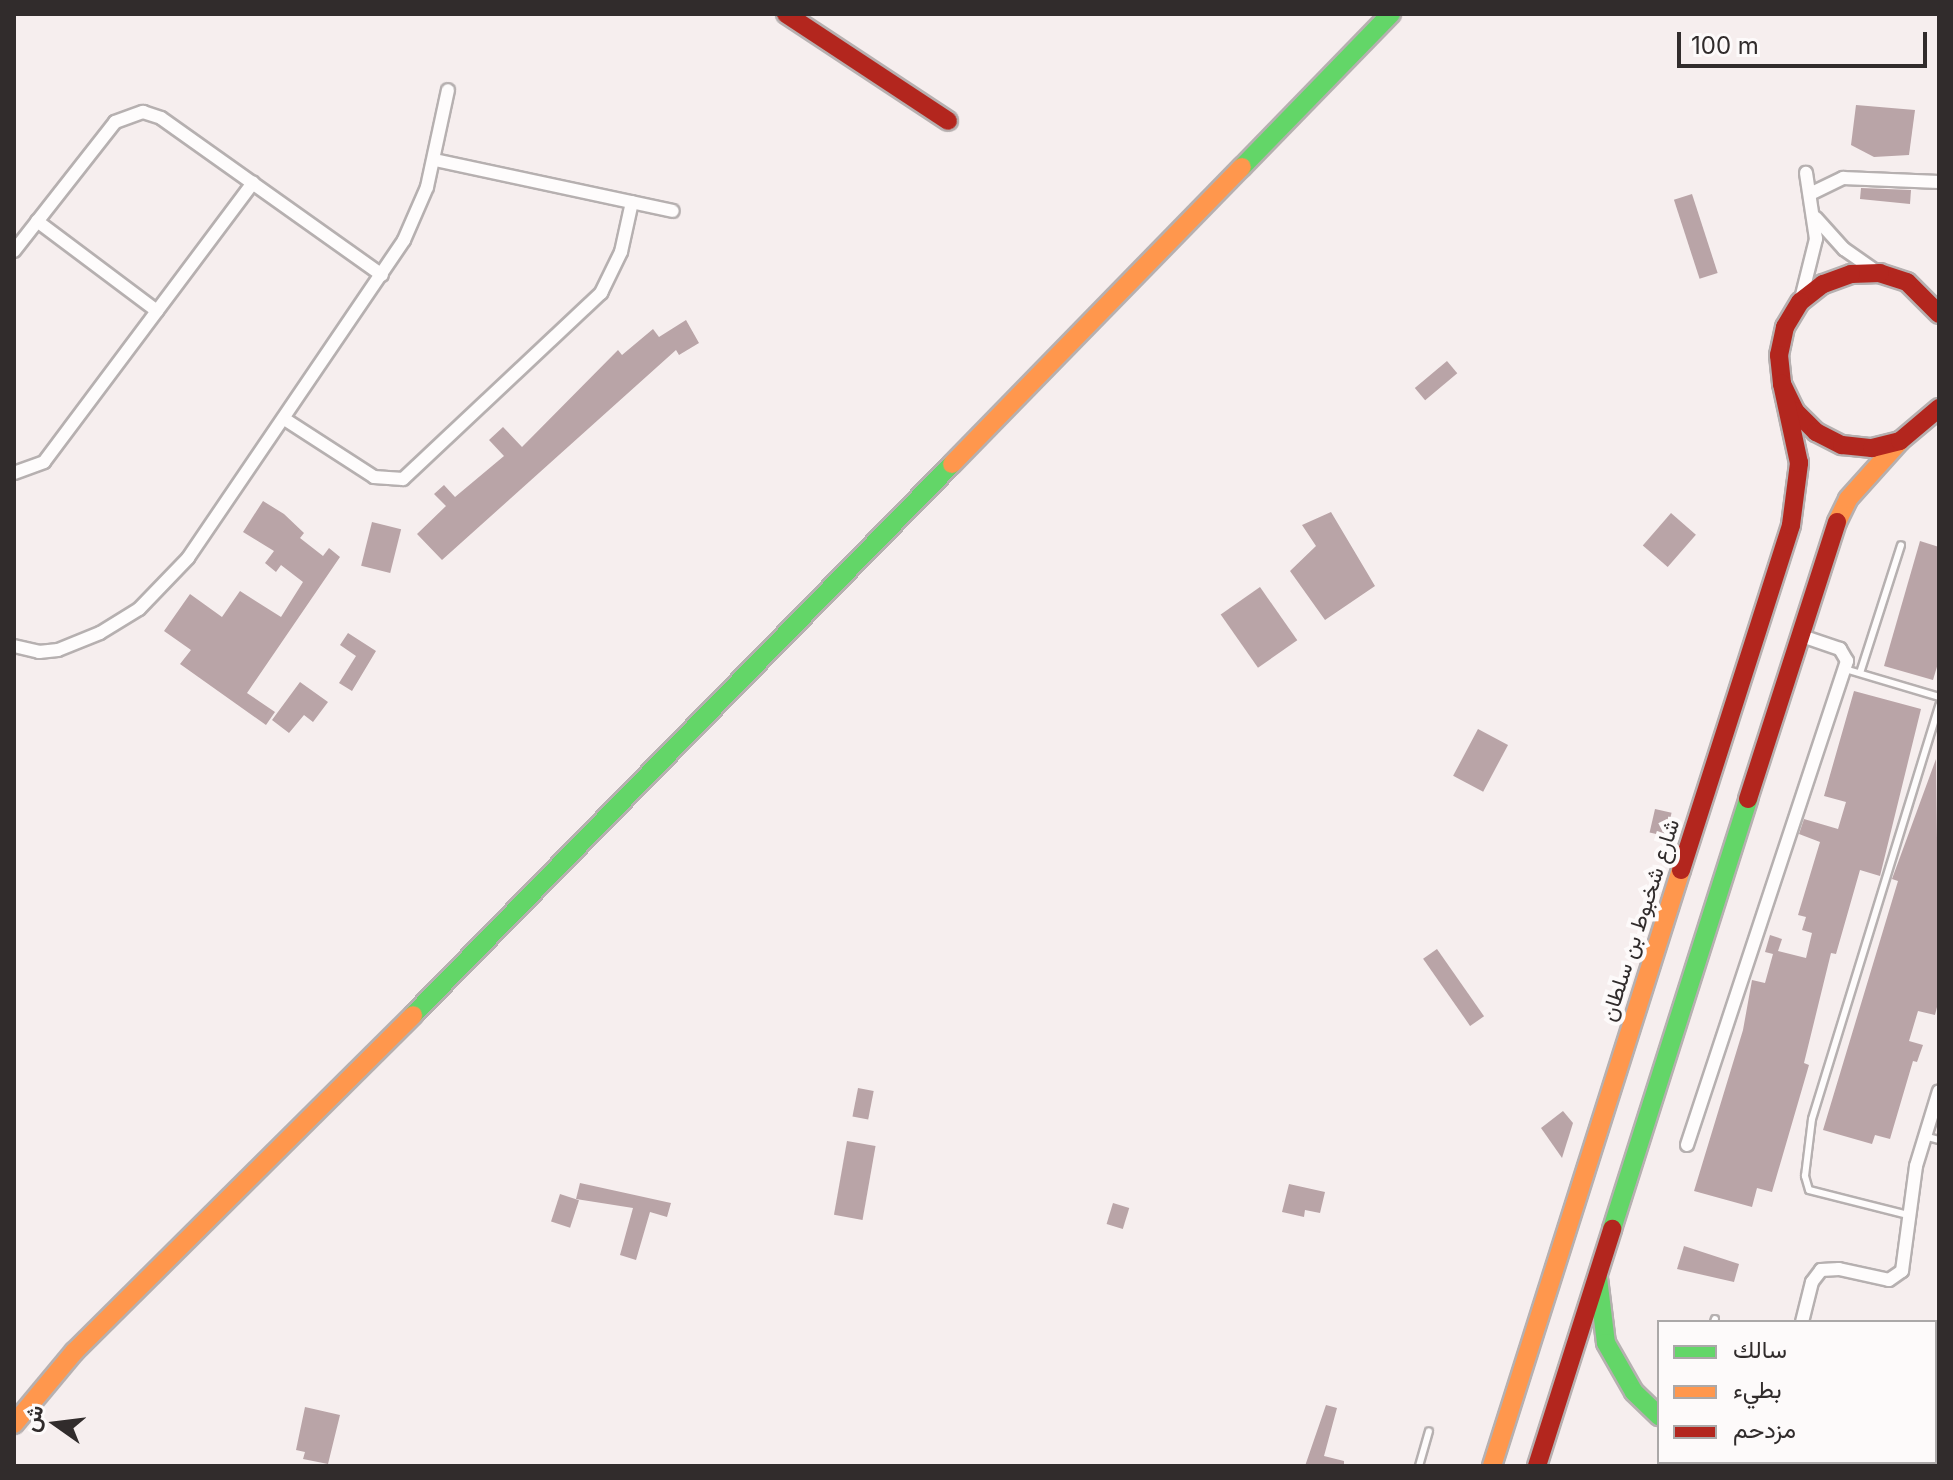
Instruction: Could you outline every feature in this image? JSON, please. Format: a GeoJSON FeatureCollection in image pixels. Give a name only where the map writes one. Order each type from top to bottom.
{"type":"FeatureCollection","features":[{"type":"Feature","properties":{"kind":"main road"},"geometry":{"type":"LineString","coordinates":[[786,14],[948,121]]}},
{"type":"Feature","properties":{"kind":"main road"},"geometry":{"type":"LineString","coordinates":[[14,1424],[74,1352],[166,1266],[495,932],[1391,14]]}},
{"type":"Feature","properties":{"kind":"main road"},"geometry":{"type":"LineString","coordinates":[[1800,302],[1823,284],[1851,274],[1880,273],[1907,282],[1939,314]]}},
{"type":"Feature","properties":{"kind":"main road","name":"شارع شخبوط بن سلطان"},"geometry":{"type":"LineString","coordinates":[[1492,1466],[1791,525],[1799,463],[1779,355],[1785,327],[1800,302]]}},
{"type":"Feature","properties":{"kind":"main road"},"geometry":{"type":"LineString","coordinates":[[1782,384],[1795,411],[1829,439],[1872,448],[1900,441],[1930,426],[1939,408]]}},
{"type":"Feature","properties":{"kind":"main road"},"geometry":{"type":"LineString","coordinates":[[1537,1466],[1832,532],[1848,499],[1900,441]]}},
{"type":"Feature","properties":{"kind":"main road"},"geometry":{"type":"LineString","coordinates":[[1597,1275],[1606,1343],[1634,1392],[1657,1414]]}},
{"type":"Feature","properties":{"kind":"street"},"geometry":{"type":"LineString","coordinates":[[14,646],[39,652],[58,650],[139,609],[188,558],[286,420],[382,275],[417,215],[435,160],[448,90]]}},
{"type":"Feature","properties":{"kind":"street"},"geometry":{"type":"LineString","coordinates":[[14,251],[115,122],[134,112],[161,118],[382,275]]}},
{"type":"Feature","properties":{"kind":"street"},"geometry":{"type":"LineString","coordinates":[[435,160],[673,211]]}},
{"type":"Feature","properties":{"kind":"street"},"geometry":{"type":"LineString","coordinates":[[1800,302],[1813,261],[1815,218],[1806,173]]}},
{"type":"Feature","properties":{"kind":"street"},"geometry":{"type":"LineString","coordinates":[[1810,194],[1843,178],[1939,182]]}},
{"type":"Feature","properties":{"kind":"street"},"geometry":{"type":"LineString","coordinates":[[14,473],[44,462],[253,183]]}},
{"type":"Feature","properties":{"kind":"street"},"geometry":{"type":"LineString","coordinates":[[286,420],[374,477],[403,479],[601,293],[621,252],[632,202]]}},
{"type":"Feature","properties":{"kind":"street"},"geometry":{"type":"LineString","coordinates":[[1815,218],[1844,249],[1880,273]]}},
{"type":"Feature","properties":{"kind":"street"},"geometry":{"type":"LineString","coordinates":[[37,221],[157,311]]}},
{"type":"Feature","properties":{"kind":"street"},"geometry":{"type":"LineString","coordinates":[[1687,1145],[1845,669],[1847,656],[1840,649],[1799,635]]}},
{"type":"Feature","properties":{"kind":"street"},"geometry":{"type":"LineString","coordinates":[[1802,1320],[1812,1282],[1821,1270],[1896,1277],[1905,1263],[1924,1136],[1939,1091]]}},
{"type":"Feature","properties":{"kind":"lane"},"geometry":{"type":"LineString","coordinates":[[1860,673],[1901,545]]}},
{"type":"Feature","properties":{"kind":"lane"},"geometry":{"type":"LineString","coordinates":[[1845,669],[1939,697]]}},
{"type":"Feature","properties":{"kind":"lane"},"geometry":{"type":"LineString","coordinates":[[1910,1215],[1809,1190],[1805,1176],[1812,1119],[1939,705]]}},
{"type":"Feature","properties":{"kind":"lane"},"geometry":{"type":"LineString","coordinates":[[1924,1136],[1939,1140]]}},
{"type":"Feature","properties":{"kind":"lane"},"geometry":{"type":"LineString","coordinates":[[1419,1466],[1429,1431]]}},
{"type":"Feature","properties":{"kind":"building"},"geometry":{"type":"Polygon","coordinates":[[[1856,105],[1915,110],[1909,155],[1874,157],[1851,145],[1856,105]]]}},
{"type":"Feature","properties":{"kind":"building"},"geometry":{"type":"Polygon","coordinates":[[[1861,188],[1911,190],[1910,204],[1860,199],[1861,188]]]}},
{"type":"Feature","properties":{"kind":"building"},"geometry":{"type":"Polygon","coordinates":[[[1692,194],[1718,273],[1700,279],[1674,200],[1692,194]]]}},
{"type":"Feature","properties":{"kind":"building"},"geometry":{"type":"Polygon","coordinates":[[[686,320],[699,343],[679,355],[676,350],[442,560],[417,534],[446,506],[434,494],[444,485],[455,497],[504,456],[489,440],[503,427],[522,447],[618,350],[622,355],[653,329],[659,337],[686,320]]]}},
{"type":"Feature","properties":{"kind":"building"},"geometry":{"type":"Polygon","coordinates":[[[1447,361],[1457,373],[1425,400],[1415,388],[1447,361]]]}},
{"type":"Feature","properties":{"kind":"building"},"geometry":{"type":"Polygon","coordinates":[[[263,501],[284,514],[304,533],[300,538],[323,556],[329,548],[340,557],[247,693],[275,712],[266,725],[180,664],[191,650],[164,631],[190,594],[222,617],[240,591],[281,617],[303,582],[281,565],[276,572],[265,563],[274,551],[243,532],[263,501]]]}},
{"type":"Feature","properties":{"kind":"building"},"geometry":{"type":"Polygon","coordinates":[[[1331,512],[1375,586],[1325,620],[1290,571],[1316,546],[1302,525],[1331,512]]]}},
{"type":"Feature","properties":{"kind":"building"},"geometry":{"type":"Polygon","coordinates":[[[1671,513],[1696,535],[1668,567],[1643,545],[1671,513]]]}},
{"type":"Feature","properties":{"kind":"building"},"geometry":{"type":"Polygon","coordinates":[[[372,522],[401,529],[390,573],[361,566],[372,522]]]}},
{"type":"Feature","properties":{"kind":"building"},"geometry":{"type":"Polygon","coordinates":[[[1920,541],[1939,547],[1939,660],[1933,680],[1884,666],[1920,541]]]}},
{"type":"Feature","properties":{"kind":"building"},"geometry":{"type":"Polygon","coordinates":[[[1260,587],[1297,640],[1258,668],[1221,615],[1260,587]]]}},
{"type":"Feature","properties":{"kind":"building"},"geometry":{"type":"Polygon","coordinates":[[[348,633],[376,651],[352,691],[339,683],[356,656],[340,645],[348,633]]]}},
{"type":"Feature","properties":{"kind":"building"},"geometry":{"type":"Polygon","coordinates":[[[300,682],[328,702],[313,722],[304,715],[289,733],[272,720],[300,682]]]}},
{"type":"Feature","properties":{"kind":"building"},"geometry":{"type":"Polygon","coordinates":[[[1854,691],[1921,709],[1880,876],[1860,870],[1836,954],[1831,953],[1804,1063],[1809,1065],[1772,1192],[1757,1188],[1752,1207],[1694,1191],[1743,1030],[1752,980],[1765,983],[1773,954],[1765,952],[1770,935],[1782,939],[1778,951],[1806,958],[1812,933],[1802,930],[1806,917],[1798,915],[1820,842],[1799,834],[1804,819],[1838,829],[1846,802],[1824,796],[1854,691]]]}},
{"type":"Feature","properties":{"kind":"building"},"geometry":{"type":"Polygon","coordinates":[[[1478,729],[1508,745],[1483,792],[1453,776],[1478,729]]]}},
{"type":"Feature","properties":{"kind":"building"},"geometry":{"type":"Polygon","coordinates":[[[1936,759],[1939,999],[1935,1015],[1918,1011],[1909,1041],[1923,1045],[1917,1062],[1913,1061],[1890,1139],[1875,1135],[1872,1144],[1823,1130],[1898,881],[1892,879],[1936,759]]]}},
{"type":"Feature","properties":{"kind":"building"},"geometry":{"type":"Polygon","coordinates":[[[1655,809],[1672,813],[1666,836],[1650,832],[1655,809]]]}},
{"type":"Feature","properties":{"kind":"building"},"geometry":{"type":"Polygon","coordinates":[[[1437,949],[1484,1016],[1470,1026],[1423,959],[1437,949]]]}},
{"type":"Feature","properties":{"kind":"building"},"geometry":{"type":"Polygon","coordinates":[[[858,1088],[874,1091],[868,1120],[852,1116],[858,1088]]]}},
{"type":"Feature","properties":{"kind":"building"},"geometry":{"type":"Polygon","coordinates":[[[1563,1111],[1573,1123],[1562,1158],[1541,1128],[1563,1111]]]}},
{"type":"Feature","properties":{"kind":"building"},"geometry":{"type":"Polygon","coordinates":[[[847,1141],[876,1146],[863,1220],[834,1215],[847,1141]]]}},
{"type":"Feature","properties":{"kind":"building"},"geometry":{"type":"Polygon","coordinates":[[[580,1183],[671,1203],[667,1217],[650,1212],[636,1260],[620,1255],[633,1208],[576,1199],[580,1183]]]}},
{"type":"Feature","properties":{"kind":"building"},"geometry":{"type":"Polygon","coordinates":[[[1289,1184],[1325,1192],[1320,1213],[1305,1210],[1304,1217],[1282,1212],[1289,1184]]]}},
{"type":"Feature","properties":{"kind":"building"},"geometry":{"type":"Polygon","coordinates":[[[560,1194],[579,1200],[570,1228],[551,1222],[560,1194]]]}},
{"type":"Feature","properties":{"kind":"building"},"geometry":{"type":"Polygon","coordinates":[[[1113,1203],[1129,1208],[1123,1229],[1107,1224],[1113,1203]]]}},
{"type":"Feature","properties":{"kind":"building"},"geometry":{"type":"Polygon","coordinates":[[[1684,1246],[1739,1264],[1734,1282],[1677,1269],[1684,1246]]]}},
{"type":"Feature","properties":{"kind":"building"},"geometry":{"type":"Polygon","coordinates":[[[1326,1405],[1337,1408],[1324,1456],[1344,1461],[1344,1466],[1305,1466],[1326,1405]]]}},
{"type":"Feature","properties":{"kind":"building"},"geometry":{"type":"Polygon","coordinates":[[[305,1407],[340,1415],[328,1464],[303,1459],[305,1452],[296,1450],[305,1407]]]}},
{"type":"Feature","properties":{"kind":"traffic: fast"},"geometry":{"type":"LineString","coordinates":[[1242,167],[1391,14]]}},
{"type":"Feature","properties":{"kind":"traffic: fast"},"geometry":{"type":"LineString","coordinates":[[413,1015],[952,464]]}},
{"type":"Feature","properties":{"kind":"traffic: fast"},"geometry":{"type":"LineString","coordinates":[[1612,1229],[1748,799]]}},
{"type":"Feature","properties":{"kind":"traffic: fast"},"geometry":{"type":"LineString","coordinates":[[1598,1278],[1606,1343],[1634,1392],[1657,1414]]}},
{"type":"Feature","properties":{"kind":"traffic: slow"},"geometry":{"type":"LineString","coordinates":[[952,464],[1242,167]]}},
{"type":"Feature","properties":{"kind":"traffic: slow"},"geometry":{"type":"LineString","coordinates":[[1837,522],[1848,499],[1900,441]]}},
{"type":"Feature","properties":{"kind":"traffic: slow"},"geometry":{"type":"LineString","coordinates":[[1492,1466],[1681,870]]}},
{"type":"Feature","properties":{"kind":"traffic: slow"},"geometry":{"type":"LineString","coordinates":[[14,1424],[74,1352],[413,1015]]}},
{"type":"Feature","properties":{"kind":"traffic: slow"},"geometry":{"type":"LineString","coordinates":[[1820,1464],[1829,1466]]}},
{"type":"Feature","properties":{"kind":"traffic: jam"},"geometry":{"type":"LineString","coordinates":[[786,14],[948,121]]}},
{"type":"Feature","properties":{"kind":"traffic: jam"},"geometry":{"type":"LineString","coordinates":[[1939,314],[1907,282],[1880,273],[1851,274],[1823,284],[1800,302],[1785,327],[1779,355],[1782,384],[1795,411],[1816,432],[1842,445],[1872,448],[1900,441],[1939,408]]}},
{"type":"Feature","properties":{"kind":"traffic: jam"},"geometry":{"type":"LineString","coordinates":[[1681,870],[1791,525],[1799,463],[1782,384]]}},
{"type":"Feature","properties":{"kind":"traffic: jam"},"geometry":{"type":"LineString","coordinates":[[1748,799],[1837,522]]}},
{"type":"Feature","properties":{"kind":"traffic: jam"},"geometry":{"type":"LineString","coordinates":[[1537,1466],[1612,1229]]}}]}
